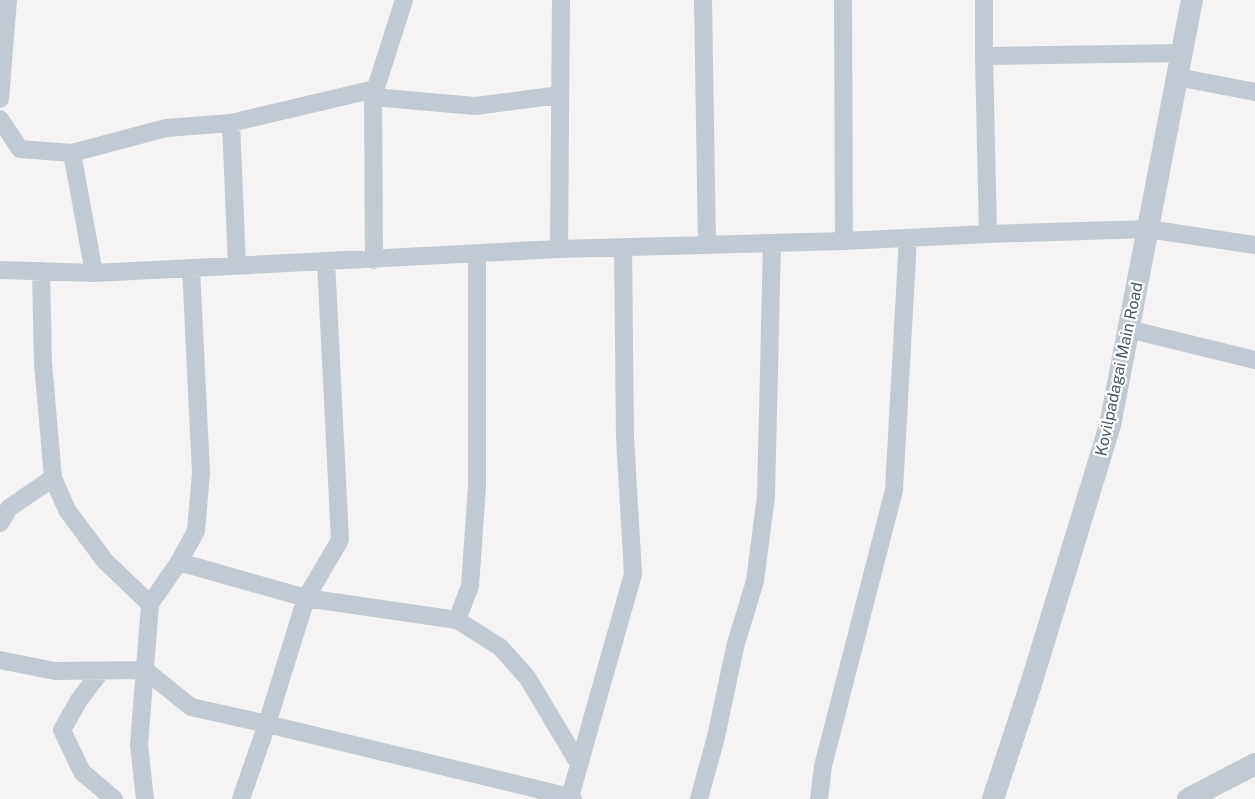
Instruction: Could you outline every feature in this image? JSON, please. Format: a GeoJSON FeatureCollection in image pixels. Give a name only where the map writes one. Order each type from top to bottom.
{"type":"FeatureCollection","features":[{"type":"Feature","properties":{"kind":"street"},"geometry":{"type":"LineString","coordinates":[[0,99],[8,0]]}},
{"type":"Feature","properties":{"kind":"street"},"geometry":{"type":"LineString","coordinates":[[374,260],[374,93],[404,0]]}},
{"type":"Feature","properties":{"kind":"street"},"geometry":{"type":"LineString","coordinates":[[559,249],[561,0]]}},
{"type":"Feature","properties":{"kind":"street"},"geometry":{"type":"LineString","coordinates":[[703,0],[707,245]]}},
{"type":"Feature","properties":{"kind":"street"},"geometry":{"type":"LineString","coordinates":[[843,0],[843,241]]}},
{"type":"Feature","properties":{"kind":"street"},"geometry":{"type":"LineString","coordinates":[[984,0],[988,234]]}},
{"type":"Feature","properties":{"kind":"street","name":"Kovilpadagai Main Road"},"geometry":{"type":"LineString","coordinates":[[993,799],[1031,684],[1110,425],[1192,0]]}},
{"type":"Feature","properties":{"kind":"street"},"geometry":{"type":"LineString","coordinates":[[984,56],[1182,53]]}},
{"type":"Feature","properties":{"kind":"street"},"geometry":{"type":"LineString","coordinates":[[1177,77],[1255,92]]}},
{"type":"Feature","properties":{"kind":"street"},"geometry":{"type":"LineString","coordinates":[[0,119],[20,149],[72,153],[166,128],[231,123],[374,93],[475,106],[560,95]]}},
{"type":"Feature","properties":{"kind":"street"},"geometry":{"type":"LineString","coordinates":[[231,123],[237,265]]}},
{"type":"Feature","properties":{"kind":"street"},"geometry":{"type":"LineString","coordinates":[[72,153],[94,273]]}},
{"type":"Feature","properties":{"kind":"street"},"geometry":{"type":"LineString","coordinates":[[0,270],[94,273],[559,249],[1148,229],[1255,245]]}},
{"type":"Feature","properties":{"kind":"street"},"geometry":{"type":"LineString","coordinates":[[819,799],[823,766],[894,490],[908,238]]}},
{"type":"Feature","properties":{"kind":"street"},"geometry":{"type":"LineString","coordinates":[[699,799],[716,738],[735,647],[755,580],[766,496],[772,243]]}},
{"type":"Feature","properties":{"kind":"street"},"geometry":{"type":"LineString","coordinates":[[0,660],[56,671],[145,670],[191,708],[267,724],[572,798],[579,764],[633,574],[626,437],[622,247]]}},
{"type":"Feature","properties":{"kind":"street"},"geometry":{"type":"LineString","coordinates":[[457,620],[470,586],[477,487],[477,254]]}},
{"type":"Feature","properties":{"kind":"street"},"geometry":{"type":"LineString","coordinates":[[241,799],[306,598],[340,540],[326,262]]}},
{"type":"Feature","properties":{"kind":"street"},"geometry":{"type":"LineString","coordinates":[[145,799],[139,745],[150,604],[179,562],[196,531],[201,473],[191,268]]}},
{"type":"Feature","properties":{"kind":"street"},"geometry":{"type":"LineString","coordinates":[[40,271],[43,363],[53,478],[67,510],[105,561],[150,604]]}},
{"type":"Feature","properties":{"kind":"street"},"geometry":{"type":"LineString","coordinates":[[1128,329],[1255,360]]}},
{"type":"Feature","properties":{"kind":"street"},"geometry":{"type":"LineString","coordinates":[[0,524],[9,508],[53,478]]}},
{"type":"Feature","properties":{"kind":"street"},"geometry":{"type":"LineString","coordinates":[[179,562],[306,598],[457,620],[500,647],[527,677],[579,764]]}},
{"type":"Feature","properties":{"kind":"street"},"geometry":{"type":"LineString","coordinates":[[101,670],[78,700],[62,730],[82,772],[114,799]]}},
{"type":"Feature","properties":{"kind":"street"},"geometry":{"type":"LineString","coordinates":[[1188,799],[1255,764]]}}]}
